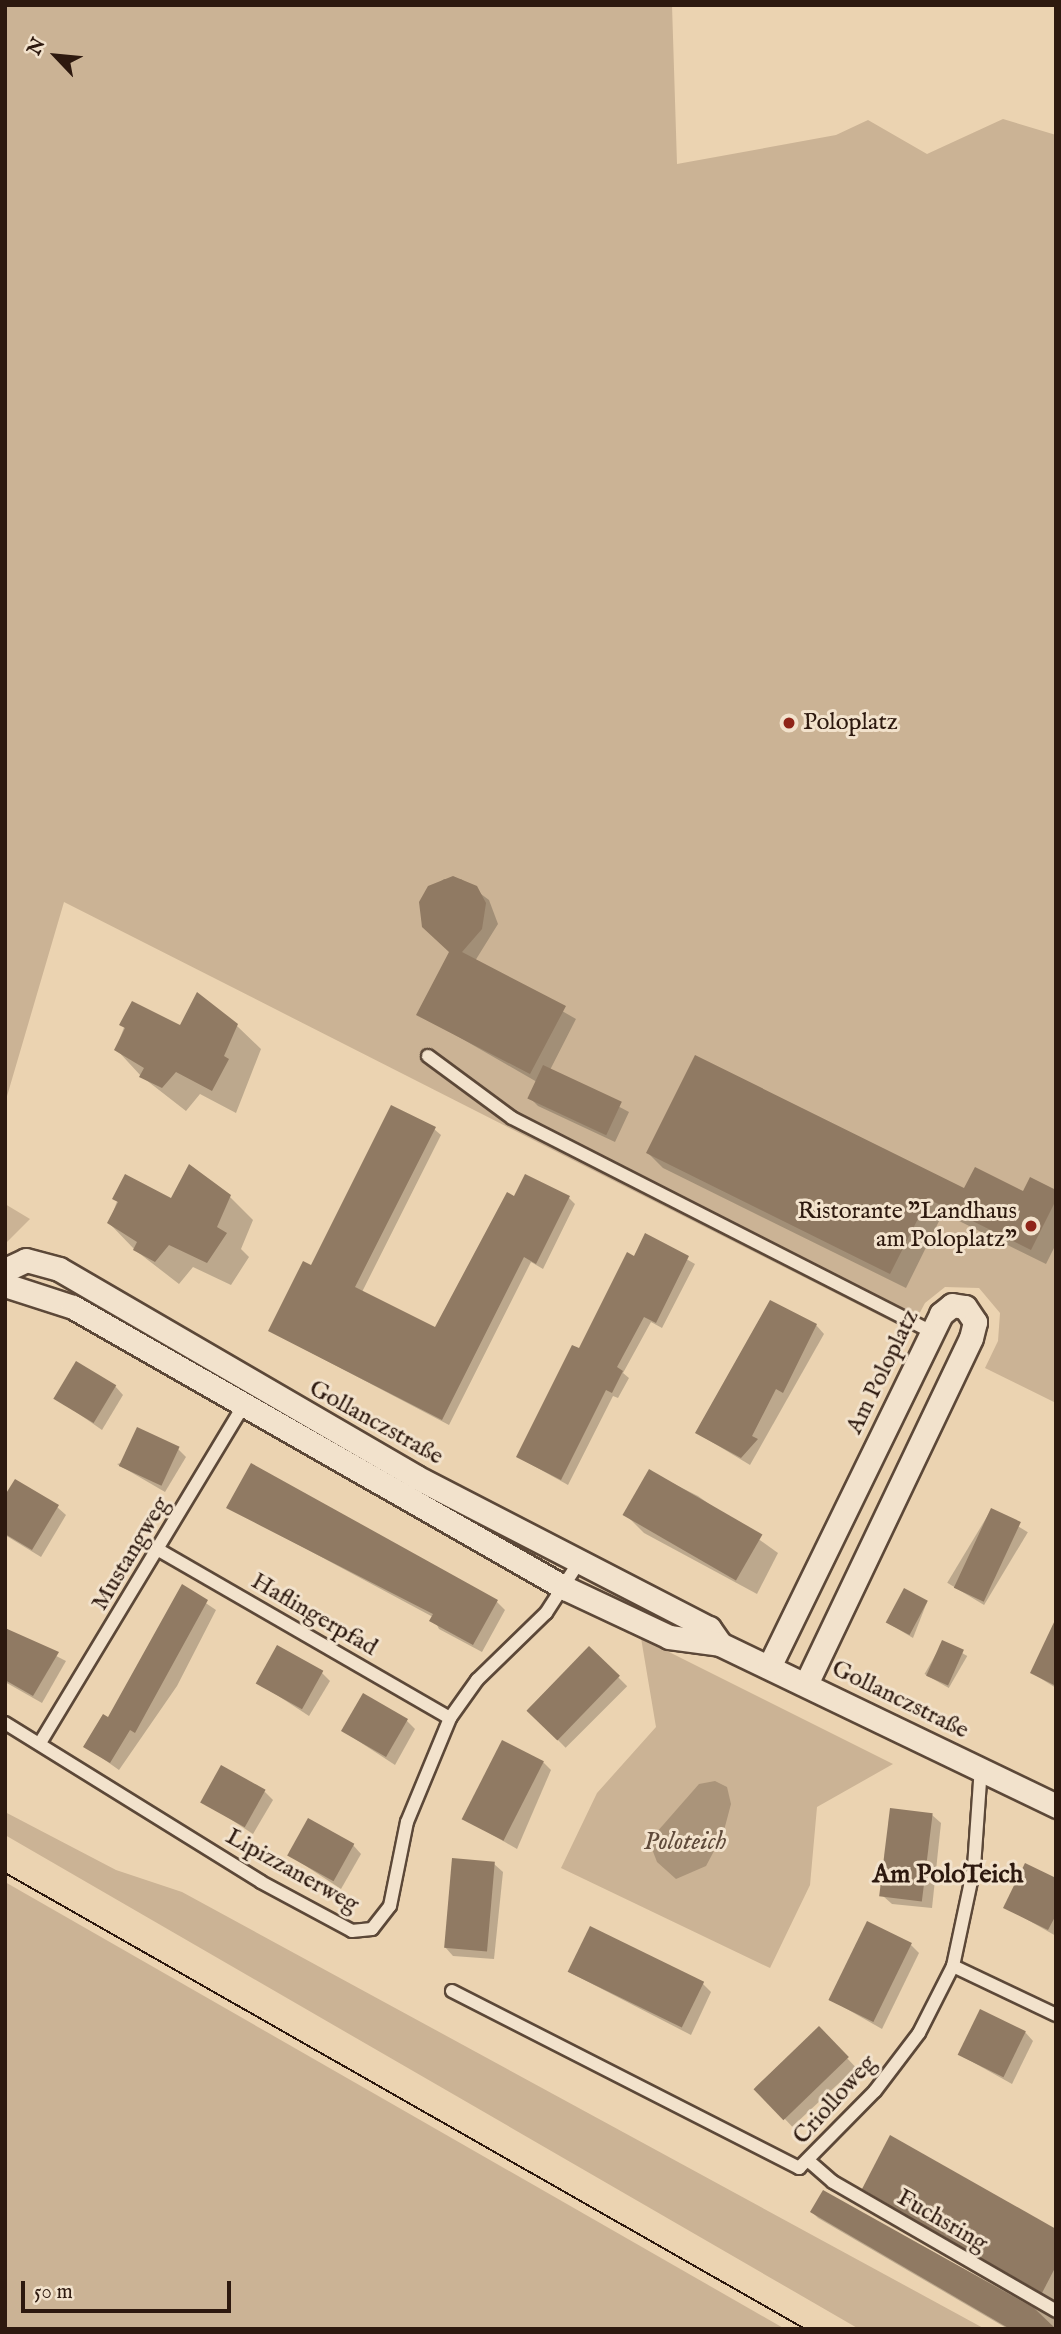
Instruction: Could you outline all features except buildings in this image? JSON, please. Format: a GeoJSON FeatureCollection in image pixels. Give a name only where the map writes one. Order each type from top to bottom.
{"type":"FeatureCollection","features":[{"type":"Feature","properties":{"kind":"street","name":"Gollanczstraße"},"geometry":{"type":"LineString","coordinates":[[5,1270],[26,1260],[51,1265],[255,1385],[579,1562],[709,1628],[720,1644]]}},
{"type":"Feature","properties":{"kind":"street","name":"Gollanczstraße"},"geometry":{"type":"LineString","coordinates":[[5,1285],[73,1307],[243,1407],[565,1588],[669,1637],[720,1644],[1056,1806]]}},
{"type":"Feature","properties":{"kind":"street","name":"Am Poloplatz"},"geometry":{"type":"LineString","coordinates":[[769,1667],[932,1332],[953,1305],[973,1313],[971,1338],[806,1684]]}},
{"type":"Feature","properties":{"kind":"lane"},"geometry":{"type":"LineString","coordinates":[[428,1056],[512,1118],[932,1332]]}},
{"type":"Feature","properties":{"kind":"lane","name":"Mustangweg"},"geometry":{"type":"LineString","coordinates":[[40,1743],[255,1385]]}},
{"type":"Feature","properties":{"kind":"lane","name":"Haflingerpfad"},"geometry":{"type":"LineString","coordinates":[[157,1549],[450,1718]]}},
{"type":"Feature","properties":{"kind":"lane","name":"Lipizzanerweg"},"geometry":{"type":"LineString","coordinates":[[5,1723],[226,1862],[352,1931],[372,1929],[390,1906],[407,1822],[450,1718],[477,1680],[565,1588],[579,1562]]}},
{"type":"Feature","properties":{"kind":"lane","name":"Criolloweg"},"geometry":{"type":"LineString","coordinates":[[452,1991],[781,2164],[810,2162],[919,2033],[953,1966],[974,1867],[981,1768]]}},
{"type":"Feature","properties":{"kind":"lane"},"geometry":{"type":"LineString","coordinates":[[953,1966],[1056,2015]]}},
{"type":"Feature","properties":{"kind":"lane","name":"Fuchsring"},"geometry":{"type":"LineString","coordinates":[[810,2162],[833,2182],[1056,2311]]}},
{"type":"Feature","properties":{"kind":"shaded area"},"geometry":{"type":"Polygon","coordinates":[[[5,5],[672,5],[677,164],[836,135],[868,120],[927,154],[1003,119],[1056,135],[1056,1403],[985,1368],[998,1341],[1000,1313],[979,1288],[945,1287],[925,1303],[910,1331],[64,902],[5,1103],[5,5]]]}},
{"type":"Feature","properties":{"kind":"shaded area"},"geometry":{"type":"Polygon","coordinates":[[[5,1204],[30,1219],[5,1244],[5,1204]]]}},
{"type":"Feature","properties":{"kind":"shaded area"},"geometry":{"type":"Polygon","coordinates":[[[641,1638],[893,1764],[817,1807],[810,1885],[770,1968],[561,1868],[597,1793],[656,1727],[641,1638]]]}},
{"type":"Feature","properties":{"kind":"shaded area"},"geometry":{"type":"Polygon","coordinates":[[[5,1812],[116,1870],[182,1892],[985,2329],[859,2329],[5,1835],[5,1812]]]}},
{"type":"Feature","properties":{"kind":"shaded area"},"geometry":{"type":"Polygon","coordinates":[[[5,1882],[785,2329],[5,2329],[5,1882]]]}},
{"type":"Feature","properties":{"kind":"water","name":"Poloteich"},"geometry":{"type":"Polygon","coordinates":[[[715,1781],[727,1787],[731,1804],[723,1834],[706,1866],[676,1879],[657,1862],[649,1841],[699,1784],[715,1781]]]}},
{"type":"Feature","properties":{"kind":"tram line"},"geometry":{"type":"LineString","coordinates":[[5,1873],[805,2329]]}},
{"type":"Feature","properties":{"kind":"place","name":"Poloplatz"},"geometry":{"type":"Point","coordinates":[789,723]}},
{"type":"Feature","properties":{"kind":"place","name":"Ristorante \"Landhaus am Poloplatz\""},"geometry":{"type":"Point","coordinates":[1031,1226]}},
{"type":"Feature","properties":{"kind":"district","name":"Am PoloTeich"},"geometry":{"type":"Point","coordinates":[948,1875]}}]}
